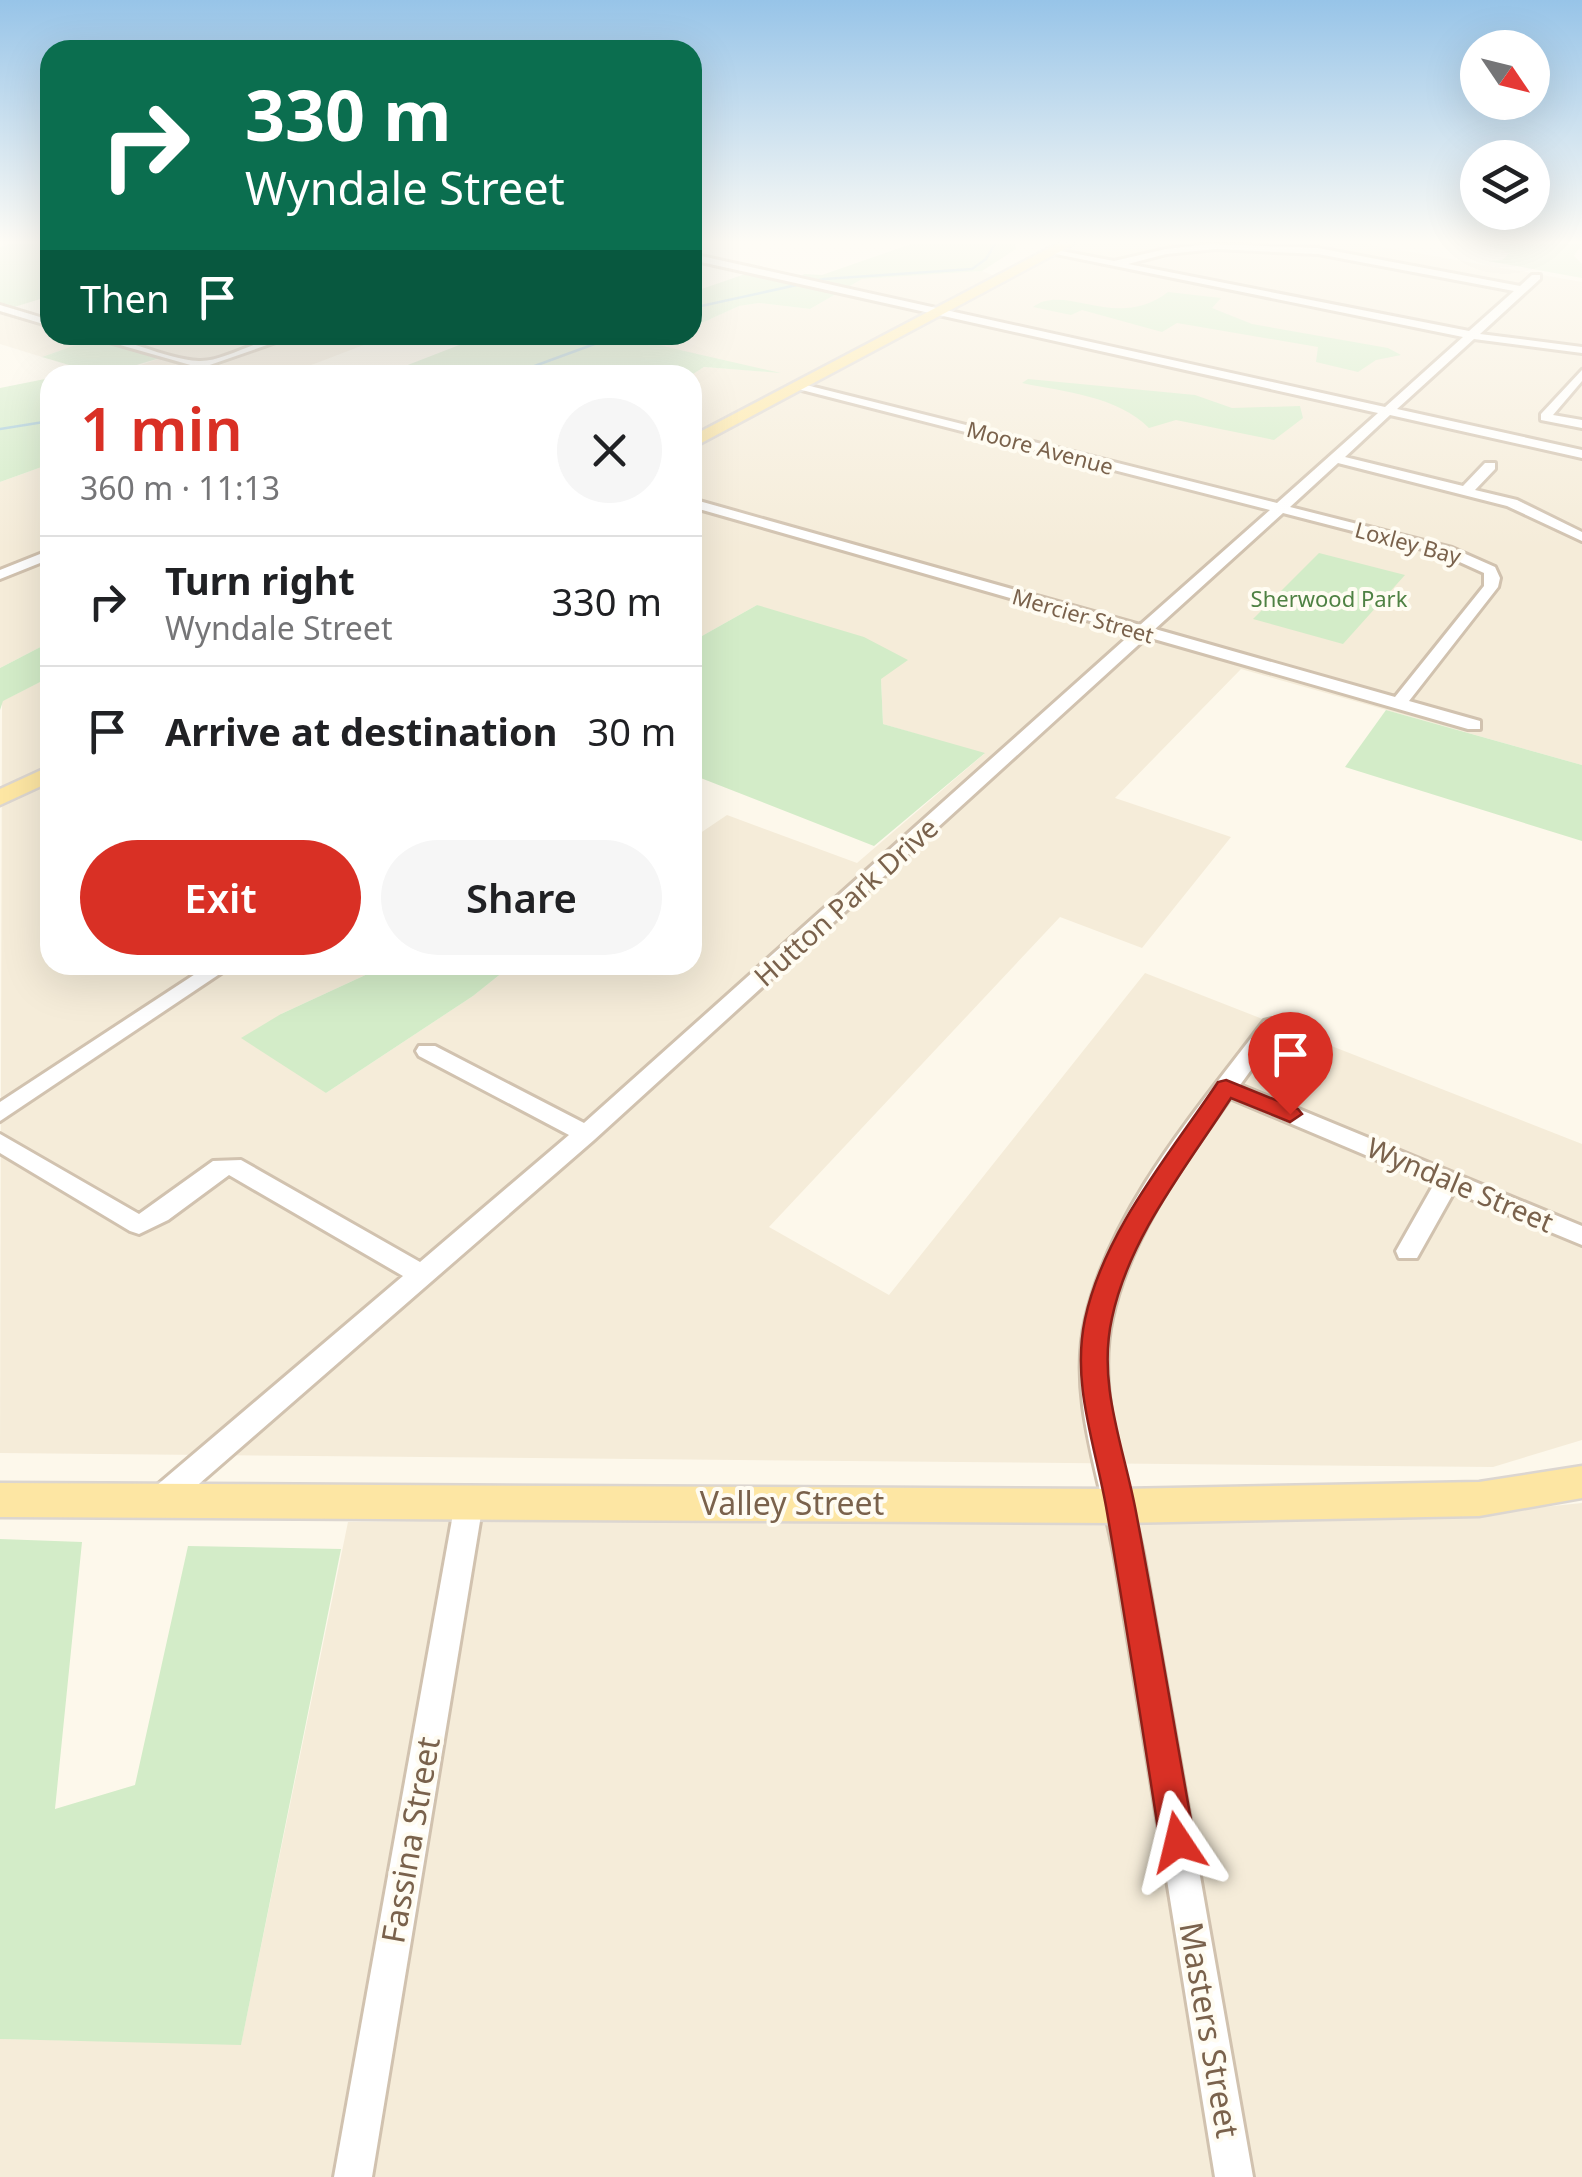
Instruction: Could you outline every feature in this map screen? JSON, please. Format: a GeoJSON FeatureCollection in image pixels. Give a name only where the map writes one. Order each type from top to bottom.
{"type":"FeatureCollection","features":[{"type":"Feature","properties":{"kind":"main road"},"geometry":{"type":"LineString","coordinates":[[702,438],[875,346]]}},
{"type":"Feature","properties":{"kind":"main road"},"geometry":{"type":"LineString","coordinates":[[0,798],[40,778]]}},
{"type":"Feature","properties":{"kind":"main road","name":"Valley Street"},"geometry":{"type":"LineString","coordinates":[[0,1500],[1121,1506],[1478,1499],[1582,1482]]}},
{"type":"Feature","properties":{"kind":"street"},"geometry":{"type":"LineString","coordinates":[[130,346],[201,365],[259,346]]}},
{"type":"Feature","properties":{"kind":"street"},"geometry":{"type":"LineString","coordinates":[[1089,346],[1582,454]]}},
{"type":"Feature","properties":{"kind":"street","name":"Hutton Park Drive"},"geometry":{"type":"LineString","coordinates":[[159,1501],[586,1134],[1461,346]]}},
{"type":"Feature","properties":{"kind":"street"},"geometry":{"type":"LineString","coordinates":[[1550,346],[1582,350]]}},
{"type":"Feature","properties":{"kind":"street"},"geometry":{"type":"LineString","coordinates":[[1582,374],[1546,416],[1582,424]]}},
{"type":"Feature","properties":{"kind":"street","name":"Moore Avenue"},"geometry":{"type":"LineString","coordinates":[[802,386],[1278,510]]}},
{"type":"Feature","properties":{"kind":"street"},"geometry":{"type":"LineString","coordinates":[[1335,458],[1468,489],[1530,510],[1581,534]]}},
{"type":"Feature","properties":{"kind":"street"},"geometry":{"type":"LineString","coordinates":[[1468,489],[1490,466]]}},
{"type":"Feature","properties":{"kind":"street","name":"Mercier Street"},"geometry":{"type":"LineString","coordinates":[[702,506],[1144,634],[1474,724]]}},
{"type":"Feature","properties":{"kind":"street","name":"Loxley Bay"},"geometry":{"type":"LineString","coordinates":[[1278,510],[1447,552],[1476,562],[1492,574],[1491,587],[1398,704]]}},
{"type":"Feature","properties":{"kind":"street"},"geometry":{"type":"LineString","coordinates":[[0,575],[40,558]]}},
{"type":"Feature","properties":{"kind":"street"},"geometry":{"type":"LineString","coordinates":[[0,1112],[208,975]]}},
{"type":"Feature","properties":{"kind":"street","name":"Masters Street"},"geometry":{"type":"LineString","coordinates":[[1234,2177],[1121,1506],[1092,1380],[1098,1319],[1112,1272],[1147,1207],[1272,1026]]}},
{"type":"Feature","properties":{"kind":"street"},"geometry":{"type":"LineString","coordinates":[[427,1051],[586,1134]]}},
{"type":"Feature","properties":{"kind":"street","name":"Wyndale Street"},"geometry":{"type":"LineString","coordinates":[[1226,1088],[1582,1236]]}},
{"type":"Feature","properties":{"kind":"street"},"geometry":{"type":"LineString","coordinates":[[0,1142],[139,1224],[159,1214],[221,1167],[233,1166],[422,1275]]}},
{"type":"Feature","properties":{"kind":"street"},"geometry":{"type":"LineString","coordinates":[[1408,1251],[1448,1180]]}},
{"type":"Feature","properties":{"kind":"street","name":"Fassina Street"},"geometry":{"type":"LineString","coordinates":[[354,2177],[469,1502]]}},
{"type":"Feature","properties":{"kind":"shaded area"},"geometry":{"type":"Polygon","coordinates":[[[5,346],[75,346],[42,357],[5,346]]]}},
{"type":"Feature","properties":{"kind":"shaded area"},"geometry":{"type":"Polygon","coordinates":[[[115,346],[362,346],[311,365],[141,365],[158,359],[115,346]]]}},
{"type":"Feature","properties":{"kind":"shaded area"},"geometry":{"type":"Polygon","coordinates":[[[659,346],[1582,346],[1582,765],[1241,669],[1115,798],[1231,837],[1142,948],[1060,917],[769,1227],[889,1295],[1145,973],[1582,1144],[1582,1440],[1493,1467],[0,1453],[2,701],[40,682],[40,975],[365,975],[281,1014],[326,1093],[499,975],[702,975],[702,832],[727,815],[857,863],[984,754],[883,724],[881,679],[757,605],[702,636],[702,368],[771,372],[659,346]]]}},
{"type":"Feature","properties":{"kind":"shaded area"},"geometry":{"type":"Polygon","coordinates":[[[40,468],[40,647],[0,668],[0,482],[40,468]]]}},
{"type":"Feature","properties":{"kind":"shaded area"},"geometry":{"type":"Polygon","coordinates":[[[1582,1503],[1582,2177],[0,2177],[0,2039],[241,2044],[348,1522],[1487,1513],[1582,1503]]]}},
{"type":"Feature","properties":{"kind":"green space"},"geometry":{"type":"Polygon","coordinates":[[[74,346],[116,346],[160,358],[137,365],[69,365],[42,357],[74,346]]]}},
{"type":"Feature","properties":{"kind":"green space"},"geometry":{"type":"Polygon","coordinates":[[[458,346],[661,346],[781,373],[702,368],[702,365],[408,365],[458,346]]]}},
{"type":"Feature","properties":{"kind":"green space"},"geometry":{"type":"Polygon","coordinates":[[[1310,346],[1374,346],[1401,355],[1376,360],[1358,372],[1316,362],[1318,347],[1310,346]]]}},
{"type":"Feature","properties":{"kind":"green space"},"geometry":{"type":"Polygon","coordinates":[[[1028,379],[1195,395],[1232,408],[1300,406],[1303,418],[1274,440],[1176,420],[1149,428],[1106,402],[1022,383],[1028,379]]]}},
{"type":"Feature","properties":{"kind":"green space"},"geometry":{"type":"Polygon","coordinates":[[[40,380],[40,468],[0,482],[0,388],[40,380]]]}},
{"type":"Feature","properties":{"kind":"green space","name":"Sherwood Park"},"geometry":{"type":"Polygon","coordinates":[[[1319,553],[1405,575],[1343,644],[1253,619],[1319,553]]]}},
{"type":"Feature","properties":{"kind":"green space"},"geometry":{"type":"Polygon","coordinates":[[[757,605],[864,637],[908,660],[881,679],[883,724],[985,753],[874,846],[702,779],[702,636],[757,605]]]}},
{"type":"Feature","properties":{"kind":"green space"},"geometry":{"type":"Polygon","coordinates":[[[40,647],[40,682],[3,701],[0,710],[0,668],[40,647]]]}},
{"type":"Feature","properties":{"kind":"green space"},"geometry":{"type":"Polygon","coordinates":[[[1386,710],[1582,765],[1582,841],[1345,767],[1386,710]]]}},
{"type":"Feature","properties":{"kind":"green space"},"geometry":{"type":"Polygon","coordinates":[[[365,975],[499,975],[326,1093],[241,1038],[281,1014],[365,975]]]}},
{"type":"Feature","properties":{"kind":"green space"},"geometry":{"type":"Polygon","coordinates":[[[0,1539],[82,1542],[55,1809],[135,1785],[188,1546],[341,1549],[241,2045],[0,2039],[0,1539]]]}},
{"type":"Feature","properties":{"kind":"waterway"},"geometry":{"type":"LineString","coordinates":[[537,365],[590,346]]}},
{"type":"Feature","properties":{"kind":"waterway"},"geometry":{"type":"LineString","coordinates":[[0,429],[40,423]]}},
{"type":"Feature","properties":{"kind":"route"},"geometry":{"type":"LineString","coordinates":[[1178,1842],[1121,1506],[1092,1380],[1098,1319],[1112,1272],[1147,1207],[1226,1088],[1290,1114]]}}]}
